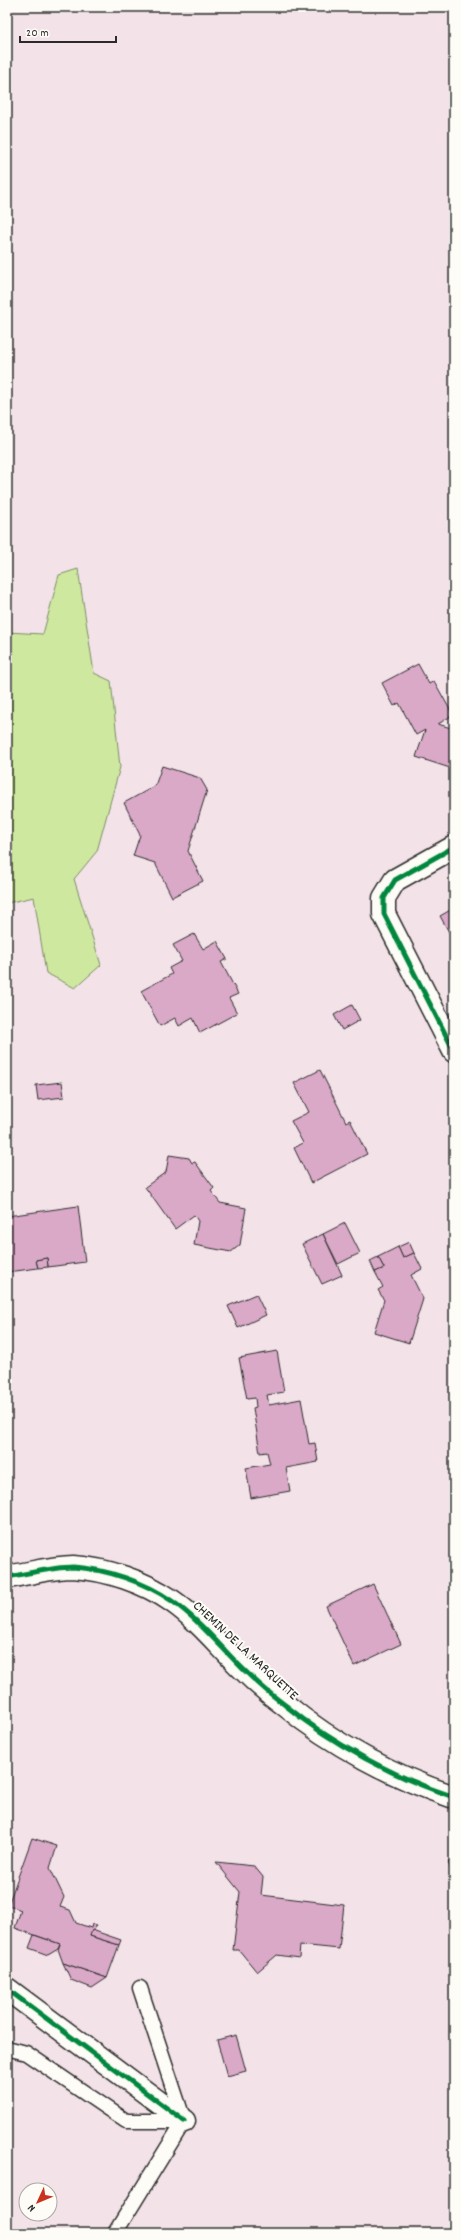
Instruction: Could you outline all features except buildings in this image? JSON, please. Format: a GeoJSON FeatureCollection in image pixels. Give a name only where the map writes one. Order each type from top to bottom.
{"type":"FeatureCollection","features":[{"type":"Feature","properties":{"kind":"street"},"geometry":{"type":"LineString","coordinates":[[454,847],[395,880],[384,898],[384,914],[454,1051]]}},
{"type":"Feature","properties":{"kind":"street","name":"CHEMIN DE LA MARQUETTE"},"geometry":{"type":"LineString","coordinates":[[7,1577],[72,1567],[107,1573],[140,1583],[172,1601],[203,1627],[242,1668],[285,1706],[333,1740],[381,1766],[454,1797]]}},
{"type":"Feature","properties":{"kind":"street"},"geometry":{"type":"LineString","coordinates":[[7,1989],[184,2121]]}},
{"type":"Feature","properties":{"kind":"lane"},"geometry":{"type":"LineString","coordinates":[[115,2233],[184,2121],[140,1988]]}},
{"type":"Feature","properties":{"kind":"lane"},"geometry":{"type":"LineString","coordinates":[[7,2048],[26,2053],[126,2121],[184,2121]]}},
{"type":"Feature","properties":{"kind":"green space"},"geometry":{"type":"Polygon","coordinates":[[[78,569],[94,673],[111,681],[120,767],[97,851],[74,879],[101,965],[75,988],[46,973],[34,897],[7,903],[7,632],[43,634],[59,575],[78,569]]]}},
{"type":"Feature","properties":{"kind":"cycle path"},"geometry":{"type":"LineString","coordinates":[[454,847],[395,880],[384,898],[384,914],[454,1051]]}},
{"type":"Feature","properties":{"kind":"cycle path"},"geometry":{"type":"LineString","coordinates":[[7,1577],[49,1569],[73,1567],[99,1570],[138,1582],[161,1594],[182,1608],[200,1624],[257,1683],[323,1733],[387,1770],[454,1797]]}},
{"type":"Feature","properties":{"kind":"cycle path"},"geometry":{"type":"LineString","coordinates":[[7,1989],[184,2121]]}}]}
